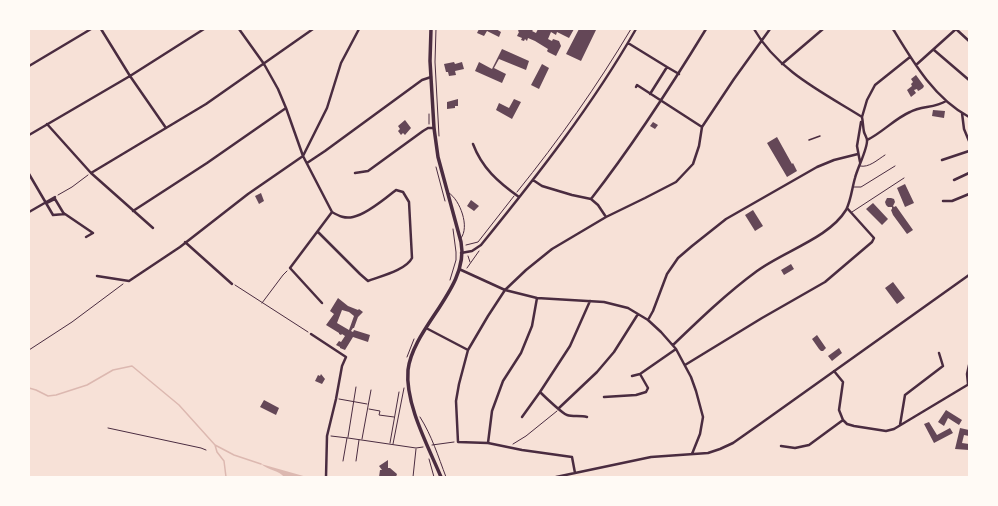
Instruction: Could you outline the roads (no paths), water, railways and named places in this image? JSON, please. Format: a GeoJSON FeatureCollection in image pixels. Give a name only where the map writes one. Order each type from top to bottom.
{"type":"FeatureCollection","features":[{"type":"Feature","properties":{"kind":"main road"},"geometry":{"type":"LineString","coordinates":[[431,29],[431,77],[434,128],[438,157],[460,240],[462,253],[459,269],[454,283],[415,346],[411,358],[408,381],[412,403],[427,446],[441,477]]}},
{"type":"Feature","properties":{"kind":"street"},"geometry":{"type":"LineString","coordinates":[[29,66],[91,29]]}},
{"type":"Feature","properties":{"kind":"street"},"geometry":{"type":"LineString","coordinates":[[101,29],[130,76],[166,128]]}},
{"type":"Feature","properties":{"kind":"street"},"geometry":{"type":"LineString","coordinates":[[29,135],[130,76],[204,29]]}},
{"type":"Feature","properties":{"kind":"street"},"geometry":{"type":"LineString","coordinates":[[239,29],[264,64],[278,89],[303,156],[332,212],[342,217],[354,217],[377,205],[396,190],[403,192],[409,202],[412,258],[410,263],[401,268],[368,281],[318,232]]}},
{"type":"Feature","properties":{"kind":"street"},"geometry":{"type":"LineString","coordinates":[[90,173],[206,104],[313,29]]}},
{"type":"Feature","properties":{"kind":"street"},"geometry":{"type":"LineString","coordinates":[[97,276],[129,281],[185,242],[248,194],[303,156],[327,108],[341,63],[359,29]]}},
{"type":"Feature","properties":{"kind":"street"},"geometry":{"type":"LineString","coordinates":[[462,253],[481,245],[533,180],[585,110],[636,29]]}},
{"type":"Feature","properties":{"kind":"street"},"geometry":{"type":"LineString","coordinates":[[591,198],[661,101],[706,29]]}},
{"type":"Feature","properties":{"kind":"street"},"geometry":{"type":"LineString","coordinates":[[754,29],[761,41],[782,64],[810,86],[862,117]]}},
{"type":"Feature","properties":{"kind":"street"},"geometry":{"type":"LineString","coordinates":[[575,473],[572,457],[522,450],[488,443],[458,442],[456,401],[468,350],[505,290],[552,248],[606,217],[676,182],[693,164],[699,146],[702,127],[770,29]]}},
{"type":"Feature","properties":{"kind":"street"},"geometry":{"type":"LineString","coordinates":[[782,64],[823,29]]}},
{"type":"Feature","properties":{"kind":"street"},"geometry":{"type":"LineString","coordinates":[[893,29],[910,57],[930,84],[946,101],[969,117]]}},
{"type":"Feature","properties":{"kind":"street"},"geometry":{"type":"LineString","coordinates":[[916,65],[956,29],[969,41]]}},
{"type":"Feature","properties":{"kind":"street"},"geometry":{"type":"LineString","coordinates":[[628,43],[679,74]]}},
{"type":"Feature","properties":{"kind":"street"},"geometry":{"type":"LineString","coordinates":[[934,50],[969,80]]}},
{"type":"Feature","properties":{"kind":"street"},"geometry":{"type":"LineString","coordinates":[[859,164],[857,141],[867,100],[875,85],[910,57]]}},
{"type":"Feature","properties":{"kind":"street"},"geometry":{"type":"LineString","coordinates":[[650,94],[667,67]]}},
{"type":"Feature","properties":{"kind":"street"},"geometry":{"type":"LineString","coordinates":[[307,163],[325,152],[422,80],[431,77]]}},
{"type":"Feature","properties":{"kind":"street"},"geometry":{"type":"LineString","coordinates":[[636,87],[637,86],[702,127]]}},
{"type":"Feature","properties":{"kind":"street"},"geometry":{"type":"LineString","coordinates":[[867,140],[873,138],[897,118],[911,111],[939,106],[946,101]]}},
{"type":"Feature","properties":{"kind":"street"},"geometry":{"type":"LineString","coordinates":[[133,211],[207,163],[286,108]]}},
{"type":"Feature","properties":{"kind":"street"},"geometry":{"type":"LineString","coordinates":[[962,113],[964,129],[969,141]]}},
{"type":"Feature","properties":{"kind":"street"},"geometry":{"type":"LineString","coordinates":[[673,345],[719,301],[758,270],[821,234],[832,226],[847,208],[859,164],[866,147],[867,140],[864,132],[862,117]]}},
{"type":"Feature","properties":{"kind":"street"},"geometry":{"type":"LineString","coordinates":[[48,124],[90,173],[153,228]]}},
{"type":"Feature","properties":{"kind":"street"},"geometry":{"type":"LineString","coordinates":[[355,173],[368,171],[423,131],[428,128],[434,128]]}},
{"type":"Feature","properties":{"kind":"street"},"geometry":{"type":"LineString","coordinates":[[809,140],[820,136]]}},
{"type":"Feature","properties":{"kind":"street"},"geometry":{"type":"LineString","coordinates":[[473,144],[477,156],[495,179],[519,197]]}},
{"type":"Feature","properties":{"kind":"street"},"geometry":{"type":"LineString","coordinates":[[942,160],[969,151]]}},
{"type":"Feature","properties":{"kind":"street"},"geometry":{"type":"LineString","coordinates":[[648,320],[667,274],[678,258],[692,246],[726,220],[817,167],[834,160],[858,154]]}},
{"type":"Feature","properties":{"kind":"street"},"geometry":{"type":"LineString","coordinates":[[29,174],[53,215],[64,214]]}},
{"type":"Feature","properties":{"kind":"street"},"geometry":{"type":"LineString","coordinates":[[954,180],[969,174]]}},
{"type":"Feature","properties":{"kind":"street"},"geometry":{"type":"LineString","coordinates":[[533,180],[542,186],[591,198],[598,204],[606,217]]}},
{"type":"Feature","properties":{"kind":"street"},"geometry":{"type":"LineString","coordinates":[[943,201],[952,201],[969,194]]}},
{"type":"Feature","properties":{"kind":"street"},"geometry":{"type":"LineString","coordinates":[[46,203],[55,197]]}},
{"type":"Feature","properties":{"kind":"street"},"geometry":{"type":"LineString","coordinates":[[29,212],[55,199],[64,214],[93,233],[86,238]]}},
{"type":"Feature","properties":{"kind":"street"},"geometry":{"type":"LineString","coordinates":[[685,365],[825,282],[864,250],[874,238],[847,208]]}},
{"type":"Feature","properties":{"kind":"street"},"geometry":{"type":"LineString","coordinates":[[322,303],[290,268],[332,212]]}},
{"type":"Feature","properties":{"kind":"street"},"geometry":{"type":"LineString","coordinates":[[185,242],[232,284]]}},
{"type":"Feature","properties":{"kind":"street"},"geometry":{"type":"LineString","coordinates":[[459,269],[505,290],[537,298],[604,302],[619,305],[648,320],[676,349],[685,365],[696,391],[703,417],[700,434],[692,454]]}},
{"type":"Feature","properties":{"kind":"street"},"geometry":{"type":"LineString","coordinates":[[556,477],[651,457],[708,453],[733,443],[969,275]]}},
{"type":"Feature","properties":{"kind":"street"},"geometry":{"type":"LineString","coordinates":[[488,443],[492,411],[503,381],[521,353],[532,326],[537,298]]}},
{"type":"Feature","properties":{"kind":"street"},"geometry":{"type":"LineString","coordinates":[[522,417],[570,346],[590,301]]}},
{"type":"Feature","properties":{"kind":"street"},"geometry":{"type":"LineString","coordinates":[[559,408],[597,372],[614,352],[638,314]]}},
{"type":"Feature","properties":{"kind":"street"},"geometry":{"type":"LineString","coordinates":[[426,328],[468,350]]}},
{"type":"Feature","properties":{"kind":"street"},"geometry":{"type":"LineString","coordinates":[[311,334],[346,357],[342,366],[336,399],[326,436],[326,477]]}},
{"type":"Feature","properties":{"kind":"street"},"geometry":{"type":"LineString","coordinates":[[632,376],[640,374],[676,349]]}},
{"type":"Feature","properties":{"kind":"street"},"geometry":{"type":"LineString","coordinates":[[900,425],[905,395],[943,366],[939,353]]}},
{"type":"Feature","properties":{"kind":"street"},"geometry":{"type":"LineString","coordinates":[[834,371],[842,382],[840,410],[843,420],[847,424],[879,431],[894,429],[969,384],[967,374],[969,365]]}},
{"type":"Feature","properties":{"kind":"street"},"geometry":{"type":"LineString","coordinates":[[604,397],[636,395],[646,392],[648,388],[640,374]]}},
{"type":"Feature","properties":{"kind":"street"},"geometry":{"type":"LineString","coordinates":[[540,392],[559,408],[562,413],[568,416],[587,417]]}},
{"type":"Feature","properties":{"kind":"street"},"geometry":{"type":"LineString","coordinates":[[780,446],[795,448],[809,445],[843,420]]}},
{"type":"Feature","properties":{"kind":"lane"},"geometry":{"type":"LineString","coordinates":[[859,164],[865,167],[868,166],[885,155]]}},
{"type":"Feature","properties":{"kind":"lane"},"geometry":{"type":"LineString","coordinates":[[852,187],[861,187],[895,166]]}},
{"type":"Feature","properties":{"kind":"lane"},"geometry":{"type":"LineString","coordinates":[[852,212],[904,178]]}},
{"type":"Feature","properties":{"kind":"lane"},"geometry":{"type":"LineString","coordinates":[[447,192],[455,198],[464,218],[464,233],[460,240]]}},
{"type":"Feature","properties":{"kind":"waterway"},"geometry":{"type":"LineString","coordinates":[[29,388],[48,396],[56,395],[87,385],[113,370],[132,366],[179,405],[215,445],[217,452],[224,461],[226,477]]}},
{"type":"Feature","properties":{"kind":"waterway"},"geometry":{"type":"LineString","coordinates":[[215,445],[234,455],[261,464]]}}]}
